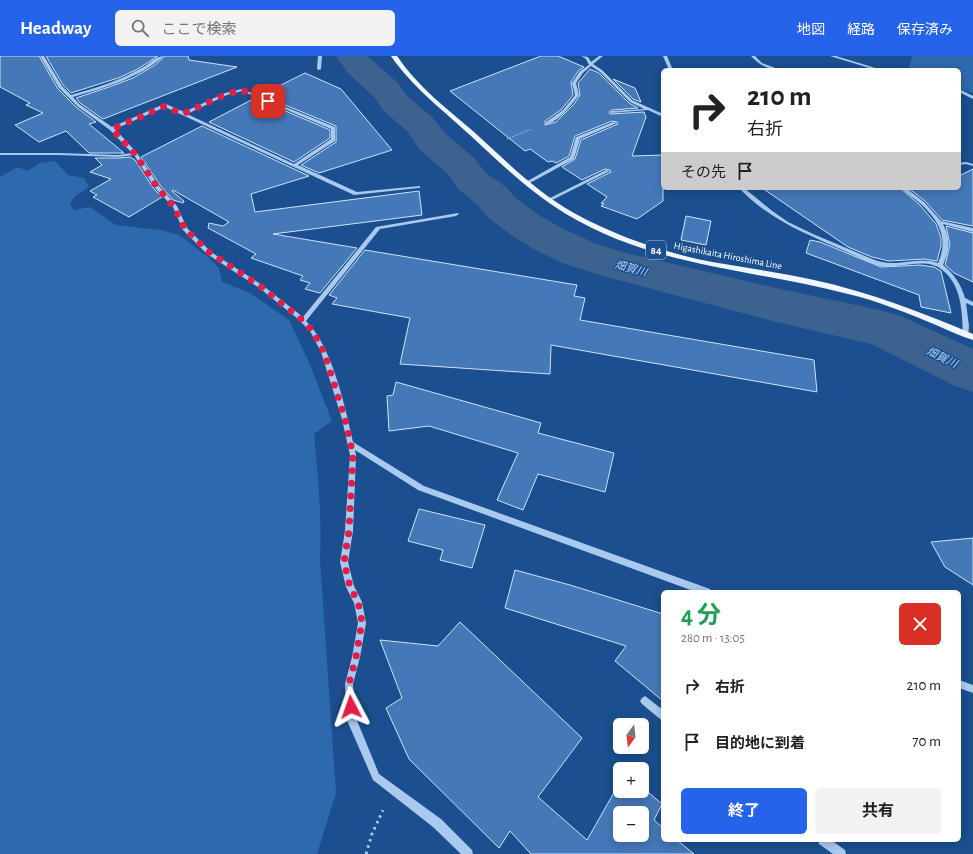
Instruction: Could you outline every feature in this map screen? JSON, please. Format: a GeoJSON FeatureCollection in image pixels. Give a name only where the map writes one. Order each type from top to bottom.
{"type":"FeatureCollection","features":[{"type":"Feature","properties":{"kind":"main road","name":"Higashikaita Hiroshima Line"},"geometry":{"type":"LineString","coordinates":[[394,56],[403,70],[526,183],[548,200],[586,222],[638,244],[680,257],[834,287],[897,307],[970,336]]}},
{"type":"Feature","properties":{"kind":"street"},"geometry":{"type":"LineString","coordinates":[[42,56],[60,87],[78,105],[112,129],[135,154],[157,187],[174,207],[185,229],[209,252],[260,286],[303,321],[312,330],[324,352],[345,419],[353,455],[349,531],[344,562],[350,587],[358,602],[362,622],[356,657],[349,684],[351,718],[376,777],[437,823],[468,854]]}},
{"type":"Feature","properties":{"kind":"street"},"geometry":{"type":"LineString","coordinates":[[70,97],[133,75],[146,68],[162,56]]}},
{"type":"Feature","properties":{"kind":"street"},"geometry":{"type":"LineString","coordinates":[[319,69],[320,56]]}},
{"type":"Feature","properties":{"kind":"street"},"geometry":{"type":"LineString","coordinates":[[583,56],[601,71],[631,101],[661,115]]}},
{"type":"Feature","properties":{"kind":"street"},"geometry":{"type":"LineString","coordinates":[[548,123],[557,117],[577,95],[574,82],[577,76],[587,66],[601,56]]}},
{"type":"Feature","properties":{"kind":"street"},"geometry":{"type":"LineString","coordinates":[[665,56],[670,68]]}},
{"type":"Feature","properties":{"kind":"street"},"geometry":{"type":"LineString","coordinates":[[753,56],[761,64],[773,68]]}},
{"type":"Feature","properties":{"kind":"street"},"geometry":{"type":"LineString","coordinates":[[832,56],[873,68]]}},
{"type":"Feature","properties":{"kind":"street"},"geometry":{"type":"LineString","coordinates":[[183,114],[226,94],[242,90],[333,128],[333,140],[294,166]]}},
{"type":"Feature","properties":{"kind":"street"},"geometry":{"type":"LineString","coordinates":[[961,91],[973,98]]}},
{"type":"Feature","properties":{"kind":"street"},"geometry":{"type":"LineString","coordinates":[[112,129],[165,106],[356,194],[418,187]]}},
{"type":"Feature","properties":{"kind":"street"},"geometry":{"type":"LineString","coordinates":[[612,112],[648,110]]}},
{"type":"Feature","properties":{"kind":"street"},"geometry":{"type":"LineString","coordinates":[[526,183],[572,158],[578,138],[615,123]]}},
{"type":"Feature","properties":{"kind":"street"},"geometry":{"type":"LineString","coordinates":[[0,154],[118,156],[135,154]]}},
{"type":"Feature","properties":{"kind":"street"},"geometry":{"type":"LineString","coordinates":[[961,164],[966,163],[973,166]]}},
{"type":"Feature","properties":{"kind":"street"},"geometry":{"type":"LineString","coordinates":[[548,200],[608,172]]}},
{"type":"Feature","properties":{"kind":"street"},"geometry":{"type":"LineString","coordinates":[[743,190],[778,218],[795,227],[881,264],[896,265],[928,263],[940,265],[956,281],[965,305],[970,336]]}},
{"type":"Feature","properties":{"kind":"street"},"geometry":{"type":"LineString","coordinates":[[906,190],[928,207],[943,230],[946,245],[945,257],[940,265]]}},
{"type":"Feature","properties":{"kind":"street"},"geometry":{"type":"LineString","coordinates":[[303,321],[378,228],[456,214]]}},
{"type":"Feature","properties":{"kind":"street"},"geometry":{"type":"LineString","coordinates":[[939,222],[973,230]]}},
{"type":"Feature","properties":{"kind":"street"},"geometry":{"type":"LineString","coordinates":[[962,299],[973,304]]}},
{"type":"Feature","properties":{"kind":"street"},"geometry":{"type":"LineString","coordinates":[[350,443],[421,488],[702,590]]}},
{"type":"Feature","properties":{"kind":"street"},"geometry":{"type":"LineString","coordinates":[[961,685],[973,689]]}},
{"type":"Feature","properties":{"kind":"street"},"geometry":{"type":"LineString","coordinates":[[645,701],[661,714]]}},
{"type":"Feature","properties":{"kind":"street"},"geometry":{"type":"LineString","coordinates":[[826,842],[841,854]]}},
{"type":"Feature","properties":{"kind":"path"},"geometry":{"type":"LineString","coordinates":[[492,152],[509,137],[548,123]]}},
{"type":"Feature","properties":{"kind":"path"},"geometry":{"type":"LineString","coordinates":[[366,854],[372,834],[392,789]]}},
{"type":"Feature","properties":{"kind":"shaded area"},"geometry":{"type":"Polygon","coordinates":[[[912,56],[973,56],[973,93],[961,90],[961,68],[909,68],[912,56]]]}},
{"type":"Feature","properties":{"kind":"shaded area"},"geometry":{"type":"Polygon","coordinates":[[[55,161],[68,175],[84,178],[89,187],[74,197],[70,205],[74,210],[90,207],[116,225],[161,230],[179,235],[208,257],[219,268],[222,282],[250,293],[289,320],[308,360],[332,421],[314,434],[320,512],[320,560],[336,793],[317,854],[0,854],[0,177],[18,167],[27,171],[40,163],[55,161]]]}},
{"type":"Feature","properties":{"kind":"building"},"geometry":{"type":"Polygon","coordinates":[[[0,56],[39,56],[58,89],[76,107],[96,122],[89,124],[124,153],[89,153],[66,131],[39,142],[15,125],[43,113],[26,105],[30,103],[0,87],[0,56]]]}},
{"type":"Feature","properties":{"kind":"building"},"geometry":{"type":"Polygon","coordinates":[[[46,56],[158,56],[136,70],[118,78],[71,93],[63,85],[46,56]]]}},
{"type":"Feature","properties":{"kind":"building"},"geometry":{"type":"Polygon","coordinates":[[[165,56],[188,56],[189,60],[237,67],[103,119],[80,103],[76,98],[133,78],[155,65],[165,56]]]}},
{"type":"Feature","properties":{"kind":"building"},"geometry":{"type":"Polygon","coordinates":[[[541,56],[558,56],[584,67],[579,70],[571,82],[573,95],[562,109],[545,121],[545,125],[556,122],[574,104],[580,95],[578,83],[590,69],[599,73],[629,103],[638,108],[612,110],[609,112],[610,114],[644,112],[646,117],[632,156],[661,155],[661,190],[663,190],[663,201],[637,219],[601,206],[604,204],[601,203],[607,197],[587,184],[611,172],[610,170],[605,169],[582,180],[562,167],[575,159],[581,140],[618,124],[617,122],[612,121],[575,136],[569,156],[556,163],[552,161],[548,162],[530,149],[525,151],[450,91],[541,56]]]}},
{"type":"Feature","properties":{"kind":"building"},"geometry":{"type":"Polygon","coordinates":[[[305,73],[341,89],[392,150],[319,173],[301,165],[336,142],[336,126],[261,95],[305,73]]]}},
{"type":"Feature","properties":{"kind":"building"},"geometry":{"type":"Polygon","coordinates":[[[613,79],[635,88],[641,102],[633,99],[613,79]]]}},
{"type":"Feature","properties":{"kind":"building"},"geometry":{"type":"Polygon","coordinates":[[[255,98],[330,130],[330,138],[294,162],[209,122],[255,98]]]}},
{"type":"Feature","properties":{"kind":"building"},"geometry":{"type":"Polygon","coordinates":[[[202,126],[309,176],[251,194],[255,212],[419,191],[422,215],[273,234],[357,248],[320,293],[305,289],[310,283],[300,280],[303,276],[251,258],[256,254],[208,228],[209,223],[223,226],[229,222],[173,190],[172,191],[184,201],[183,203],[173,200],[160,185],[141,157],[202,126]]]}},
{"type":"Feature","properties":{"kind":"building"},"geometry":{"type":"Polygon","coordinates":[[[130,157],[135,160],[154,189],[162,197],[129,217],[93,197],[97,195],[90,191],[111,179],[90,172],[102,165],[95,158],[130,157]]]}},
{"type":"Feature","properties":{"kind":"building"},"geometry":{"type":"Polygon","coordinates":[[[973,169],[973,226],[942,220],[925,201],[911,190],[961,190],[961,175],[973,169]]]}},
{"type":"Feature","properties":{"kind":"building"},"geometry":{"type":"Polygon","coordinates":[[[765,190],[902,190],[920,205],[936,224],[941,238],[941,246],[937,261],[924,259],[889,261],[872,257],[848,247],[765,190]]]}},
{"type":"Feature","properties":{"kind":"building"},"geometry":{"type":"Polygon","coordinates":[[[686,216],[711,221],[706,245],[681,240],[686,216]]]}},
{"type":"Feature","properties":{"kind":"building"},"geometry":{"type":"Polygon","coordinates":[[[946,226],[973,233],[973,282],[954,273],[945,265],[950,245],[946,226]]]}},
{"type":"Feature","properties":{"kind":"building"},"geometry":{"type":"Polygon","coordinates":[[[810,240],[820,242],[881,267],[920,265],[934,267],[941,271],[951,313],[921,307],[919,295],[806,253],[810,240]]]}},
{"type":"Feature","properties":{"kind":"building"},"geometry":{"type":"Polygon","coordinates":[[[365,250],[577,285],[574,296],[585,298],[580,320],[814,360],[817,392],[551,345],[550,374],[400,364],[410,318],[332,304],[337,298],[329,295],[365,250]]]}},
{"type":"Feature","properties":{"kind":"building"},"geometry":{"type":"Polygon","coordinates":[[[396,382],[541,423],[538,433],[614,453],[605,492],[538,474],[523,510],[497,500],[518,453],[429,426],[389,431],[387,396],[393,395],[396,382]]]}},
{"type":"Feature","properties":{"kind":"building"},"geometry":{"type":"Polygon","coordinates":[[[419,509],[485,525],[472,568],[440,560],[443,550],[408,541],[419,509]]]}},
{"type":"Feature","properties":{"kind":"building"},"geometry":{"type":"Polygon","coordinates":[[[973,538],[973,585],[945,567],[931,542],[973,538]]]}},
{"type":"Feature","properties":{"kind":"building"},"geometry":{"type":"Polygon","coordinates":[[[515,570],[570,585],[661,613],[661,699],[615,661],[626,646],[505,608],[515,570]]]}},
{"type":"Feature","properties":{"kind":"building"},"geometry":{"type":"Polygon","coordinates":[[[460,622],[582,738],[538,797],[587,840],[613,794],[613,798],[649,798],[649,793],[661,803],[654,820],[661,826],[661,842],[679,842],[694,854],[531,854],[510,831],[499,848],[409,759],[386,708],[402,698],[380,640],[438,646],[460,622]]]}},
{"type":"Feature","properties":{"kind":"waterway","name":"畑賀川"},"geometry":{"type":"LineString","coordinates":[[351,56],[358,65],[386,90],[396,104],[420,124],[433,142],[461,166],[472,181],[492,196],[502,208],[525,225],[550,240],[581,254],[619,266],[776,305],[884,329],[973,372]]}},
{"type":"Feature","properties":{"kind":"route"},"geometry":{"type":"LineString","coordinates":[[268,101],[242,90],[226,94],[183,114],[165,106],[112,129],[135,154],[157,187],[174,207],[185,229],[209,252],[260,286],[299,317],[312,330],[324,352],[345,419],[353,455],[349,531],[344,562],[350,587],[358,602],[362,622],[356,657],[349,684],[351,707]]}}]}
